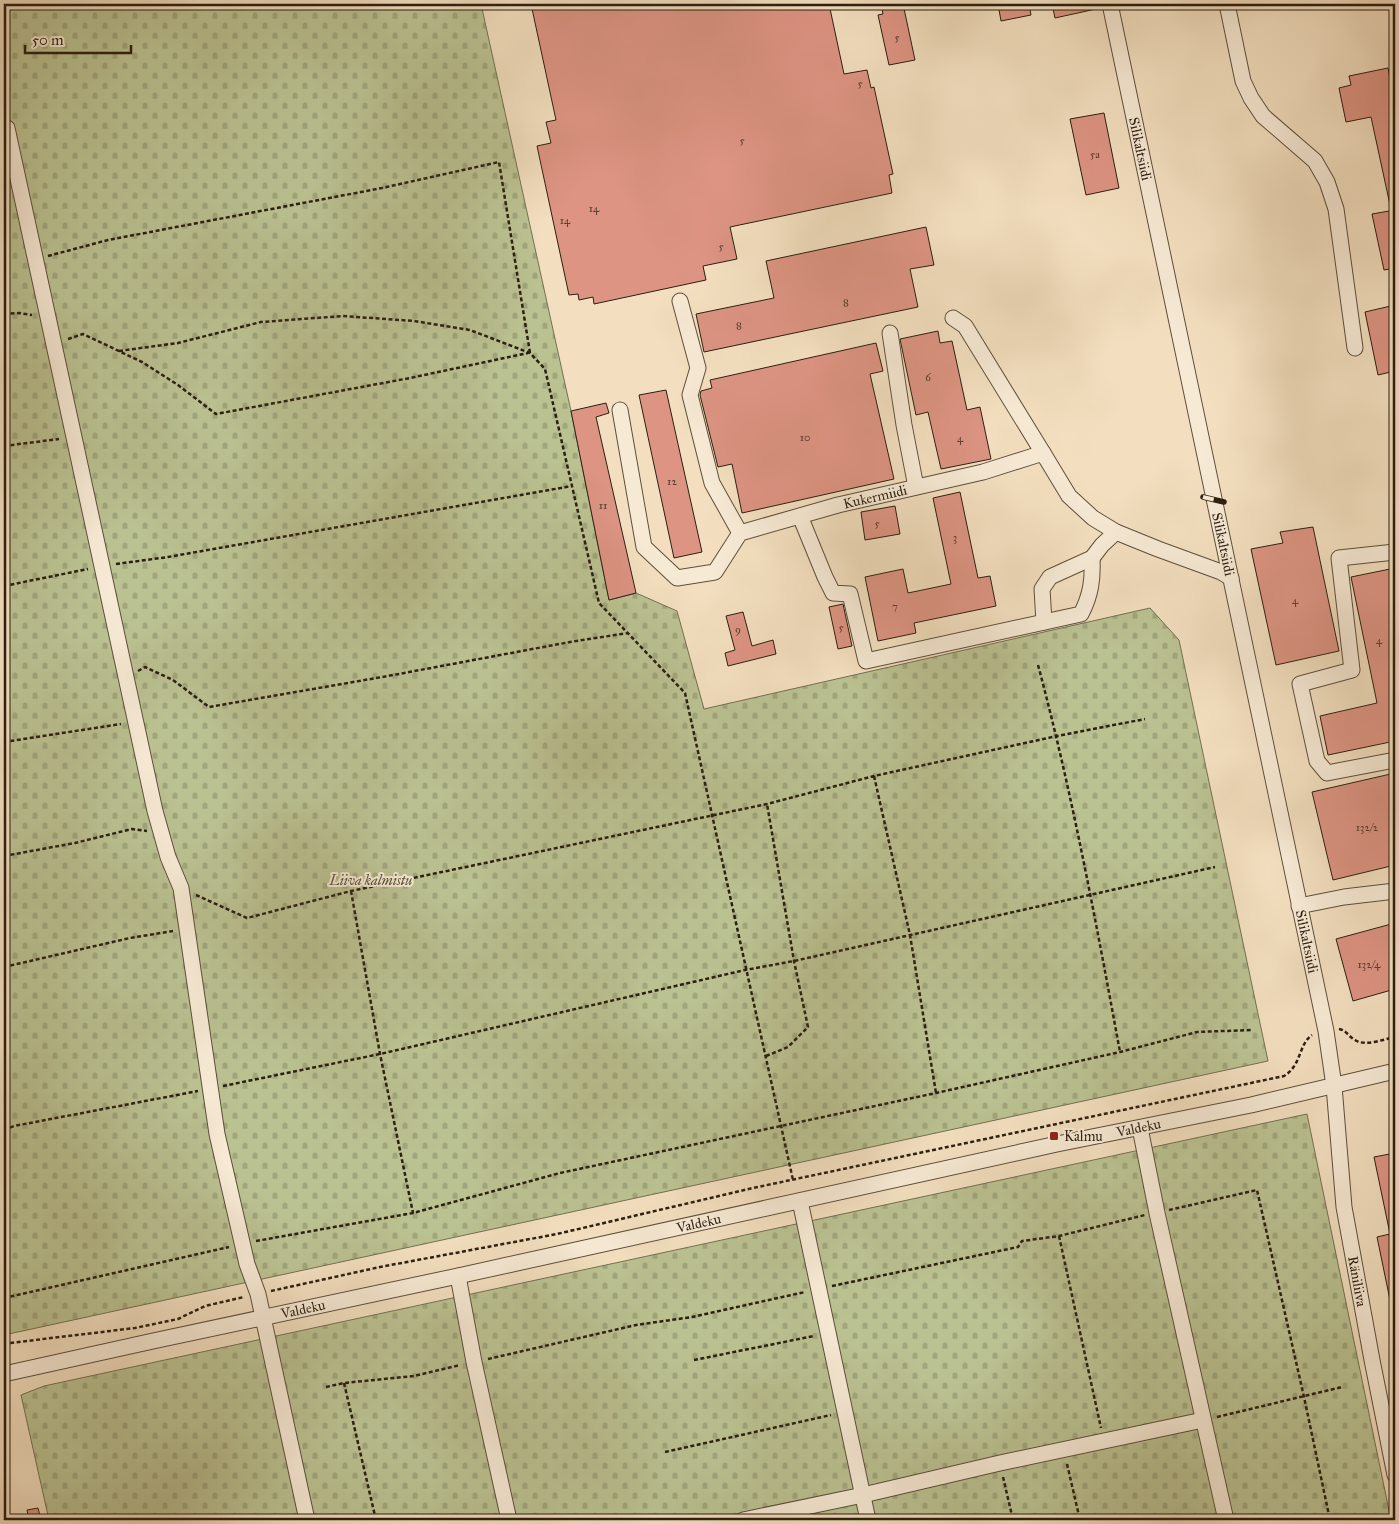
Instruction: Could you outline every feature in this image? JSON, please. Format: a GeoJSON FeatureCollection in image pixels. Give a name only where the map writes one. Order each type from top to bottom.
{"type":"FeatureCollection","features":[{"type":"Feature","properties":{"kind":"street","name":"Silikaltsiidi"},"geometry":{"type":"LineString","coordinates":[[1110,4],[1326,1031],[1334,1086]]}},
{"type":"Feature","properties":{"kind":"street"},"geometry":{"type":"LineString","coordinates":[[1227,4],[1243,81],[1251,98],[1262,116],[1315,161],[1327,182],[1336,210],[1355,348]]}},
{"type":"Feature","properties":{"kind":"street"},"geometry":{"type":"LineString","coordinates":[[7,128],[155,810],[168,857],[181,888],[217,1134],[247,1264],[258,1294],[307,1520]]}},
{"type":"Feature","properties":{"kind":"street"},"geometry":{"type":"LineString","coordinates":[[620,410],[644,547],[677,578],[715,572],[740,533],[712,483],[690,395],[698,368],[680,301]]}},
{"type":"Feature","properties":{"kind":"street"},"geometry":{"type":"LineString","coordinates":[[953,318],[965,326],[1069,496],[1093,518],[1116,532],[1221,572],[1231,578]]}},
{"type":"Feature","properties":{"kind":"street"},"geometry":{"type":"LineString","coordinates":[[890,333],[904,425],[916,487]]}},
{"type":"Feature","properties":{"kind":"street","name":"Kukermiidi"},"geometry":{"type":"LineString","coordinates":[[740,533],[838,505],[983,472],[1043,453]]}},
{"type":"Feature","properties":{"kind":"street"},"geometry":{"type":"LineString","coordinates":[[800,516],[833,593],[850,594],[866,661],[1081,614],[1087,603],[1093,576],[1092,558]]}},
{"type":"Feature","properties":{"kind":"street"},"geometry":{"type":"LineString","coordinates":[[1044,622],[1042,589],[1050,577],[1092,558],[1116,532]]}},
{"type":"Feature","properties":{"kind":"street"},"geometry":{"type":"LineString","coordinates":[[1395,552],[1339,558],[1352,670],[1300,684],[1317,761],[1327,774],[1395,760]]}},
{"type":"Feature","properties":{"kind":"street"},"geometry":{"type":"LineString","coordinates":[[1299,906],[1395,891]]}},
{"type":"Feature","properties":{"kind":"street","name":"Valdeku"},"geometry":{"type":"LineString","coordinates":[[4,1374],[1057,1144],[1334,1086],[1395,1071]]}},
{"type":"Feature","properties":{"kind":"street","name":"Räniliiva"},"geometry":{"type":"LineString","coordinates":[[1334,1086],[1344,1207],[1395,1475]]}},
{"type":"Feature","properties":{"kind":"street"},"geometry":{"type":"LineString","coordinates":[[1140,1128],[1226,1520]]}},
{"type":"Feature","properties":{"kind":"street"},"geometry":{"type":"LineString","coordinates":[[800,1201],[868,1520]]}},
{"type":"Feature","properties":{"kind":"street"},"geometry":{"type":"LineString","coordinates":[[458,1276],[474,1362],[509,1520]]}},
{"type":"Feature","properties":{"kind":"street"},"geometry":{"type":"LineString","coordinates":[[742,1520],[1203,1420]]}},
{"type":"Feature","properties":{"kind":"path"},"geometry":{"type":"LineString","coordinates":[[36,260],[108,240],[382,188],[499,162],[530,352]]}},
{"type":"Feature","properties":{"kind":"path"},"geometry":{"type":"LineString","coordinates":[[4,314],[19,313],[48,317]]}},
{"type":"Feature","properties":{"kind":"path"},"geometry":{"type":"LineString","coordinates":[[118,351],[178,343],[261,322],[343,316],[414,321],[470,330],[530,352],[546,369],[599,603],[684,693],[793,1180]]}},
{"type":"Feature","properties":{"kind":"path"},"geometry":{"type":"LineString","coordinates":[[54,344],[83,334],[142,362],[178,385],[216,414],[410,378],[530,352]]}},
{"type":"Feature","properties":{"kind":"path"},"geometry":{"type":"LineString","coordinates":[[4,446],[74,437]]}},
{"type":"Feature","properties":{"kind":"path"},"geometry":{"type":"LineString","coordinates":[[4,586],[102,566],[168,557],[572,486]]}},
{"type":"Feature","properties":{"kind":"path"},"geometry":{"type":"LineString","coordinates":[[126,678],[145,667],[173,680],[209,707],[628,633]]}},
{"type":"Feature","properties":{"kind":"path"},"geometry":{"type":"LineString","coordinates":[[1038,665],[1057,736],[1120,1052]]}},
{"type":"Feature","properties":{"kind":"path"},"geometry":{"type":"LineString","coordinates":[[181,888],[247,918],[351,891],[768,804],[874,776],[1145,719]]}},
{"type":"Feature","properties":{"kind":"path"},"geometry":{"type":"LineString","coordinates":[[4,742],[136,722]]}},
{"type":"Feature","properties":{"kind":"path"},"geometry":{"type":"LineString","coordinates":[[874,776],[910,935],[936,1093]]}},
{"type":"Feature","properties":{"kind":"path"},"geometry":{"type":"LineString","coordinates":[[766,1056],[788,1047],[808,1027],[794,961],[768,804]]}},
{"type":"Feature","properties":{"kind":"path"},"geometry":{"type":"LineString","coordinates":[[4,856],[75,843],[132,829],[161,833]]}},
{"type":"Feature","properties":{"kind":"path"},"geometry":{"type":"LineString","coordinates":[[4,1130],[14,1126],[380,1054],[745,970],[794,961],[1215,867]]}},
{"type":"Feature","properties":{"kind":"path"},"geometry":{"type":"LineString","coordinates":[[351,891],[380,1054],[413,1213]]}},
{"type":"Feature","properties":{"kind":"path"},"geometry":{"type":"LineString","coordinates":[[4,967],[130,938],[187,928]]}},
{"type":"Feature","properties":{"kind":"path"},"geometry":{"type":"LineString","coordinates":[[1336,1029],[1340,1028],[1355,1040],[1363,1043],[1395,1037]]}},
{"type":"Feature","properties":{"kind":"path"},"geometry":{"type":"LineString","coordinates":[[4,1298],[242,1244],[413,1213],[560,1173],[936,1093],[1120,1052],[1197,1032],[1251,1030]]}},
{"type":"Feature","properties":{"kind":"path"},"geometry":{"type":"LineString","coordinates":[[4,1345],[135,1328],[178,1319],[205,1306],[338,1278],[380,1267],[558,1234],[793,1180],[1284,1076],[1291,1072],[1297,1063],[1306,1040],[1317,1033]]}},
{"type":"Feature","properties":{"kind":"path"},"geometry":{"type":"LineString","coordinates":[[326,1387],[344,1383],[414,1376],[636,1325],[692,1316],[1018,1247],[1022,1241],[1059,1236],[1257,1190],[1330,1520]]}},
{"type":"Feature","properties":{"kind":"path"},"geometry":{"type":"LineString","coordinates":[[1059,1236],[1104,1442]]}},
{"type":"Feature","properties":{"kind":"path"},"geometry":{"type":"LineString","coordinates":[[694,1360],[828,1334]]}},
{"type":"Feature","properties":{"kind":"path"},"geometry":{"type":"LineString","coordinates":[[344,1383],[376,1520]]}},
{"type":"Feature","properties":{"kind":"path"},"geometry":{"type":"LineString","coordinates":[[1203,1420],[1342,1387]]}},
{"type":"Feature","properties":{"kind":"path"},"geometry":{"type":"LineString","coordinates":[[665,1452],[845,1412]]}},
{"type":"Feature","properties":{"kind":"path"},"geometry":{"type":"LineString","coordinates":[[1064,1450],[1080,1520]]}},
{"type":"Feature","properties":{"kind":"path"},"geometry":{"type":"LineString","coordinates":[[1000,1463],[1013,1520]]}},
{"type":"Feature","properties":{"kind":"green space","name":"Liiva kalmistu"},"geometry":{"type":"Polygon","coordinates":[[[4,4],[481,4],[571,411],[609,600],[636,593],[677,611],[704,709],[1150,608],[1179,640],[1268,1061],[4,1335],[4,4]]]}},
{"type":"Feature","properties":{"kind":"green space"},"geometry":{"type":"Polygon","coordinates":[[[1307,1114],[1391,1520],[49,1520],[21,1395],[44,1386],[1307,1114]]]}},
{"type":"Feature","properties":{"kind":"building"},"geometry":{"type":"Polygon","coordinates":[[[531,4],[829,4],[844,74],[867,70],[871,88],[874,87],[893,174],[889,175],[892,193],[730,227],[737,259],[703,266],[706,280],[594,304],[593,297],[579,300],[578,294],[569,295],[537,146],[551,143],[546,122],[556,120],[531,4]]]}},
{"type":"Feature","properties":{"kind":"building"},"geometry":{"type":"Polygon","coordinates":[[[881,4],[903,4],[915,60],[889,65],[878,15],[883,14],[881,4]]]}},
{"type":"Feature","properties":{"kind":"building"},"geometry":{"type":"Polygon","coordinates":[[[998,4],[1029,4],[1031,15],[1001,21],[998,4]]]}},
{"type":"Feature","properties":{"kind":"building"},"geometry":{"type":"Polygon","coordinates":[[[1052,4],[1095,4],[1096,9],[1055,18],[1052,4]]]}},
{"type":"Feature","properties":{"kind":"building"},"geometry":{"type":"Polygon","coordinates":[[[1388,68],[1395,102],[1395,205],[1390,205],[1371,117],[1346,122],[1339,88],[1351,85],[1349,76],[1388,68]]]}},
{"type":"Feature","properties":{"kind":"building"},"geometry":{"type":"Polygon","coordinates":[[[1104,113],[1119,188],[1086,195],[1070,119],[1104,113]]]}},
{"type":"Feature","properties":{"kind":"building"},"geometry":{"type":"Polygon","coordinates":[[[1395,210],[1395,268],[1384,270],[1372,214],[1395,210]]]}},
{"type":"Feature","properties":{"kind":"building"},"geometry":{"type":"Polygon","coordinates":[[[926,227],[934,265],[910,269],[918,307],[704,352],[696,314],[774,298],[766,261],[926,227]]]}},
{"type":"Feature","properties":{"kind":"building"},"geometry":{"type":"Polygon","coordinates":[[[1395,305],[1395,371],[1378,375],[1365,312],[1395,305]]]}},
{"type":"Feature","properties":{"kind":"building"},"geometry":{"type":"Polygon","coordinates":[[[938,331],[940,343],[952,341],[967,410],[980,407],[991,459],[941,469],[928,412],[916,415],[900,339],[938,331]]]}},
{"type":"Feature","properties":{"kind":"building"},"geometry":{"type":"Polygon","coordinates":[[[876,343],[883,371],[870,374],[894,479],[742,513],[732,464],[718,467],[700,395],[701,391],[712,388],[710,380],[876,343]]]}},
{"type":"Feature","properties":{"kind":"building"},"geometry":{"type":"Polygon","coordinates":[[[666,390],[702,552],[674,558],[639,395],[666,390]]]}},
{"type":"Feature","properties":{"kind":"building"},"geometry":{"type":"Polygon","coordinates":[[[606,403],[609,413],[596,417],[636,593],[609,600],[571,411],[606,403]]]}},
{"type":"Feature","properties":{"kind":"building"},"geometry":{"type":"Polygon","coordinates":[[[960,492],[978,578],[990,576],[996,606],[914,623],[916,633],[878,641],[865,577],[903,569],[908,593],[951,584],[933,498],[960,492]]]}},
{"type":"Feature","properties":{"kind":"building"},"geometry":{"type":"Polygon","coordinates":[[[895,506],[900,534],[865,540],[861,512],[895,506]]]}},
{"type":"Feature","properties":{"kind":"building"},"geometry":{"type":"Polygon","coordinates":[[[1313,527],[1339,651],[1276,665],[1251,549],[1283,543],[1280,532],[1313,527]]]}},
{"type":"Feature","properties":{"kind":"building"},"geometry":{"type":"Polygon","coordinates":[[[1395,568],[1395,741],[1328,755],[1320,716],[1377,703],[1351,577],[1395,568]]]}},
{"type":"Feature","properties":{"kind":"building"},"geometry":{"type":"Polygon","coordinates":[[[843,604],[852,646],[838,649],[829,607],[843,604]]]}},
{"type":"Feature","properties":{"kind":"building"},"geometry":{"type":"Polygon","coordinates":[[[743,612],[752,646],[773,640],[776,654],[728,666],[725,653],[735,650],[726,616],[743,612]]]}},
{"type":"Feature","properties":{"kind":"building"},"geometry":{"type":"Polygon","coordinates":[[[1395,773],[1395,865],[1333,880],[1312,792],[1395,773]]]}},
{"type":"Feature","properties":{"kind":"building"},"geometry":{"type":"Polygon","coordinates":[[[1395,923],[1395,989],[1353,1001],[1336,939],[1395,923]]]}},
{"type":"Feature","properties":{"kind":"building"},"geometry":{"type":"Polygon","coordinates":[[[1395,1153],[1395,1300],[1390,1300],[1377,1237],[1390,1234],[1374,1157],[1395,1153]]]}},
{"type":"Feature","properties":{"kind":"building"},"geometry":{"type":"Polygon","coordinates":[[[38,1508],[41,1520],[29,1520],[27,1510],[38,1508]]]}},
{"type":"Feature","properties":{"kind":"railway"},"geometry":{"type":"LineString","coordinates":[[1203,497],[1224,502]]}},
{"type":"Feature","properties":{"kind":"place","name":"Kalmu"},"geometry":{"type":"Point","coordinates":[1054,1136]}}]}
